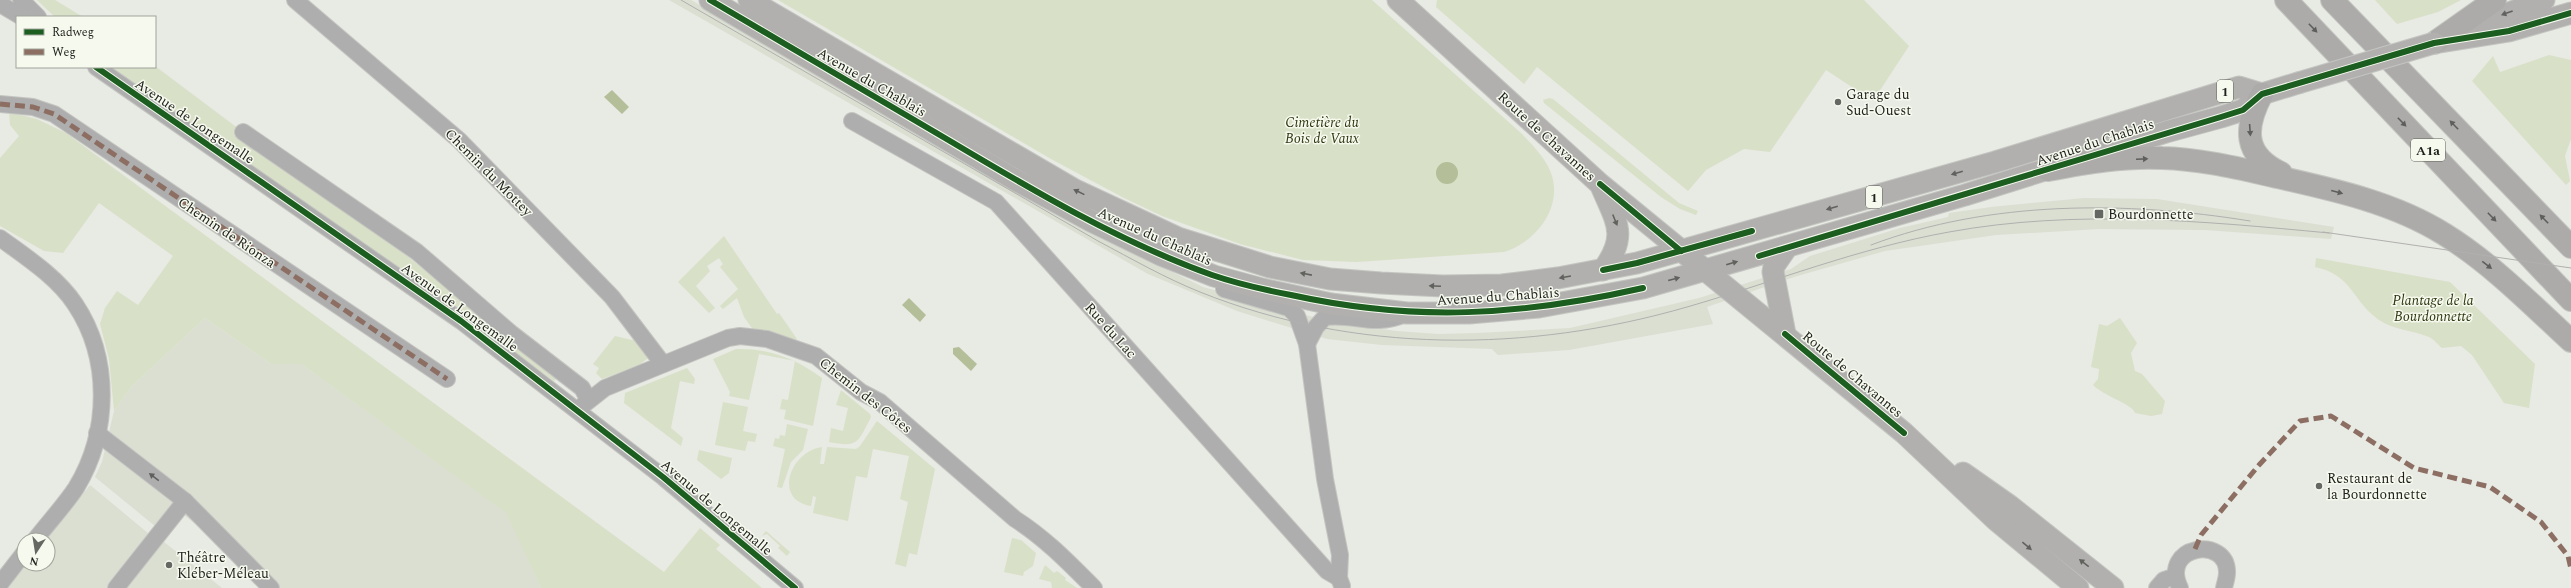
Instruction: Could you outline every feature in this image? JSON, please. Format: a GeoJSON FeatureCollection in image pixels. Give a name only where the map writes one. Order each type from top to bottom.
{"type":"FeatureCollection","features":[{"type":"Feature","properties":{"kind":"highway","name":"A1a"},"geometry":{"type":"LineString","coordinates":[[2286,0],[2571,300]]}},
{"type":"Feature","properties":{"kind":"highway","name":"A1a"},"geometry":{"type":"LineString","coordinates":[[2332,0],[2571,247]]}},
{"type":"Feature","properties":{"kind":"highway"},"geometry":{"type":"LineString","coordinates":[[2347,0],[2400,69]]}},
{"type":"Feature","properties":{"kind":"highway"},"geometry":{"type":"LineString","coordinates":[[2434,42],[2495,0]]}},
{"type":"Feature","properties":{"kind":"highway"},"geometry":{"type":"LineString","coordinates":[[2262,94],[2251,114],[2252,145],[2258,158],[2267,166],[2299,182]]}},
{"type":"Feature","properties":{"kind":"highway"},"geometry":{"type":"LineString","coordinates":[[2048,170],[2126,159],[2162,158],[2220,165],[2299,182],[2379,204],[2412,217],[2444,234],[2496,273],[2571,341]]}},
{"type":"Feature","properties":{"kind":"main road","name":"Avenue du Chablais"},"geometry":{"type":"LineString","coordinates":[[710,0],[1014,179],[1091,221],[1161,255],[1214,276],[1262,289],[1331,304],[1407,313],[1469,313],[1539,307],[1618,293],[1706,271],[2048,170],[2243,110],[2262,94],[2434,42]]}},
{"type":"Feature","properties":{"kind":"main road","name":"Avenue du Chablais"},"geometry":{"type":"LineString","coordinates":[[749,0],[1075,190],[1178,238],[1230,256],[1270,267],[1330,279],[1443,286],[1502,284],[1603,270],[1681,251],[1995,162],[2239,87],[2262,94]]}},
{"type":"Feature","properties":{"kind":"main road","name":"Route de Chavannes"},"geometry":{"type":"LineString","coordinates":[[1398,0],[1600,184],[1904,433],[1997,521],[2078,588]]}},
{"type":"Feature","properties":{"kind":"main road","name":"1"},"geometry":{"type":"LineString","coordinates":[[2434,42],[2544,0]]}},
{"type":"Feature","properties":{"kind":"main road","name":"1"},"geometry":{"type":"LineString","coordinates":[[2434,42],[2509,31],[2571,13]]}},
{"type":"Feature","properties":{"kind":"main road"},"geometry":{"type":"LineString","coordinates":[[1600,184],[1619,228],[1619,241],[1614,255],[1603,270]]}},
{"type":"Feature","properties":{"kind":"main road"},"geometry":{"type":"LineString","coordinates":[[1785,334],[1773,272],[1774,266],[1787,247]]}},
{"type":"Feature","properties":{"kind":"main road","name":"Route de Chavannes"},"geometry":{"type":"LineString","coordinates":[[1904,433],[2010,506],[2114,588]]}},
{"type":"Feature","properties":{"kind":"street"},"geometry":{"type":"LineString","coordinates":[[22,0],[37,16]]}},
{"type":"Feature","properties":{"kind":"street","name":"Chemin du Mottey"},"geometry":{"type":"LineString","coordinates":[[295,0],[459,140],[612,297],[663,364]]}},
{"type":"Feature","properties":{"kind":"street"},"geometry":{"type":"LineString","coordinates":[[0,4],[20,16]]}},
{"type":"Feature","properties":{"kind":"street","name":"Avenue de Longemalle"},"geometry":{"type":"LineString","coordinates":[[97,68],[583,404],[663,477],[795,588]]}},
{"type":"Feature","properties":{"kind":"street","name":"Chemin de Rionza"},"geometry":{"type":"LineString","coordinates":[[0,104],[33,107],[54,114],[446,380]]}},
{"type":"Feature","properties":{"kind":"street","name":"Rue du Lac"},"geometry":{"type":"LineString","coordinates":[[852,121],[996,202],[1327,571],[1341,583]]}},
{"type":"Feature","properties":{"kind":"street"},"geometry":{"type":"LineString","coordinates":[[244,132],[417,252],[512,334],[582,388],[583,404]]}},
{"type":"Feature","properties":{"kind":"street"},"geometry":{"type":"LineString","coordinates":[[0,238],[55,282],[74,303],[87,327],[97,351],[102,375],[102,402],[97,433],[91,454],[76,488],[41,532]]}},
{"type":"Feature","properties":{"kind":"street","name":"Rue du Lac"},"geometry":{"type":"LineString","coordinates":[[1161,255],[1185,273],[1208,284],[1290,308],[1297,316],[1307,344],[1325,479],[1340,555],[1341,583]]}},
{"type":"Feature","properties":{"kind":"street"},"geometry":{"type":"LineString","coordinates":[[1307,344],[1316,327],[1325,317],[1334,316],[1377,322],[1390,321],[1407,313]]}},
{"type":"Feature","properties":{"kind":"street","name":"Chemin des Côtes"},"geometry":{"type":"LineString","coordinates":[[583,404],[605,388],[728,338],[740,336],[767,339],[816,356],[861,392],[880,402],[1015,519],[1055,549],[1094,588]]}},
{"type":"Feature","properties":{"kind":"street"},"geometry":{"type":"LineString","coordinates":[[97,433],[185,500],[270,588]]}},
{"type":"Feature","properties":{"kind":"street"},"geometry":{"type":"LineString","coordinates":[[116,588],[185,500]]}},
{"type":"Feature","properties":{"kind":"street"},"geometry":{"type":"LineString","coordinates":[[2157,588],[2164,580],[2178,582],[2177,565],[2184,556],[2195,549],[2206,549],[2216,552],[2224,562],[2228,572],[2224,588]]}},
{"type":"Feature","properties":{"kind":"street"},"geometry":{"type":"LineString","coordinates":[[0,584],[16,564]]}},
{"type":"Feature","properties":{"kind":"shaded area"},"geometry":{"type":"Polygon","coordinates":[[[669,0],[691,0],[1103,238],[1203,287],[1328,321],[1396,331],[1438,334],[1570,328],[1699,298],[1791,269],[1810,256],[1900,228],[1948,217],[1949,213],[1991,207],[2084,198],[2157,199],[2334,227],[2331,239],[2205,230],[2099,229],[1996,235],[1885,251],[1794,277],[1707,307],[1713,324],[1569,350],[1498,355],[1492,349],[1382,345],[1327,339],[1237,311],[1148,274],[669,0]]]}},
{"type":"Feature","properties":{"kind":"shaded area"},"geometry":{"type":"Polygon","coordinates":[[[612,90],[629,107],[622,114],[604,97],[612,90]]]}},
{"type":"Feature","properties":{"kind":"shaded area"},"geometry":{"type":"Polygon","coordinates":[[[1447,162],[1455,165],[1458,173],[1455,181],[1447,184],[1439,181],[1436,173],[1439,165],[1447,162]]]}},
{"type":"Feature","properties":{"kind":"shaded area"},"geometry":{"type":"Polygon","coordinates":[[[909,298],[926,315],[920,322],[902,305],[909,298]]]}},
{"type":"Feature","properties":{"kind":"shaded area"},"geometry":{"type":"Polygon","coordinates":[[[205,318],[271,364],[301,364],[507,513],[541,588],[279,588],[172,506],[155,526],[95,477],[102,462],[114,411],[131,387],[205,318]]]}},
{"type":"Feature","properties":{"kind":"shaded area"},"geometry":{"type":"Polygon","coordinates":[[[959,347],[977,364],[971,371],[953,354],[953,348],[959,347]]]}},
{"type":"Feature","properties":{"kind":"shaded area"},"geometry":{"type":"Polygon","coordinates":[[[90,485],[149,534],[164,542],[222,588],[7,588],[20,572],[56,572],[56,532],[52,532],[90,485]]]}},
{"type":"Feature","properties":{"kind":"green space"},"geometry":{"type":"Polygon","coordinates":[[[37,0],[55,0],[81,16],[54,16],[37,0]]]}},
{"type":"Feature","properties":{"kind":"green space","name":"Cimetière du Bois de Vaux"},"geometry":{"type":"Polygon","coordinates":[[[778,0],[1372,0],[1522,134],[1547,164],[1550,170],[1554,189],[1553,201],[1549,213],[1535,233],[1515,248],[1504,252],[1357,262],[1303,260],[1240,244],[1162,216],[1124,198],[1051,159],[778,0]]]}},
{"type":"Feature","properties":{"kind":"green space"},"geometry":{"type":"Polygon","coordinates":[[[1437,0],[1864,0],[1909,46],[1873,101],[1826,70],[1770,152],[1744,149],[1706,170],[1688,191],[1537,67],[1524,84],[1436,7],[1437,0]]]}},
{"type":"Feature","properties":{"kind":"green space"},"geometry":{"type":"Polygon","coordinates":[[[2375,0],[2461,0],[2438,12],[2397,24],[2375,0]]]}},
{"type":"Feature","properties":{"kind":"green space"},"geometry":{"type":"Polygon","coordinates":[[[2549,55],[2571,60],[2571,139],[2565,156],[2570,181],[2566,185],[2472,81],[2493,56],[2500,72],[2549,55]]]}},
{"type":"Feature","properties":{"kind":"green space"},"geometry":{"type":"Polygon","coordinates":[[[156,67],[392,244],[558,377],[554,381],[418,281],[111,68],[156,68],[156,67]]]}},
{"type":"Feature","properties":{"kind":"green space"},"geometry":{"type":"Polygon","coordinates":[[[1549,98],[1553,99],[1679,203],[1698,211],[1696,215],[1680,209],[1661,197],[1544,103],[1543,100],[1549,98]]]}},
{"type":"Feature","properties":{"kind":"green space"},"geometry":{"type":"Polygon","coordinates":[[[9,112],[37,119],[66,133],[664,572],[700,528],[720,545],[716,549],[762,588],[541,588],[506,513],[301,364],[271,364],[205,318],[131,387],[114,411],[109,359],[100,324],[105,308],[117,291],[138,305],[173,256],[99,203],[63,253],[44,251],[0,226],[0,158],[19,136],[10,125],[9,112]]]}},
{"type":"Feature","properties":{"kind":"green space"},"geometry":{"type":"Polygon","coordinates":[[[724,236],[777,314],[779,313],[797,339],[793,341],[754,331],[744,317],[737,298],[723,309],[720,306],[738,289],[720,267],[723,264],[719,258],[707,266],[710,271],[696,286],[715,308],[709,313],[678,282],[724,236]]]}},
{"type":"Feature","properties":{"kind":"green space","name":"Plantage de la Bourdonnette"},"geometry":{"type":"Polygon","coordinates":[[[2316,258],[2450,282],[2535,364],[2529,408],[2504,403],[2472,355],[2461,346],[2442,348],[2429,337],[2391,326],[2379,320],[2370,313],[2345,282],[2328,271],[2315,267],[2316,258]]]}},
{"type":"Feature","properties":{"kind":"green space"},"geometry":{"type":"Polygon","coordinates":[[[2120,318],[2137,343],[2131,353],[2135,371],[2142,374],[2165,401],[2162,414],[2151,416],[2135,413],[2129,407],[2097,389],[2093,385],[2098,379],[2099,369],[2091,367],[2099,324],[2107,326],[2120,318]]]}},
{"type":"Feature","properties":{"kind":"green space"},"geometry":{"type":"Polygon","coordinates":[[[615,336],[632,340],[637,338],[648,352],[648,358],[638,366],[602,379],[596,373],[599,368],[593,364],[615,336]]]}},
{"type":"Feature","properties":{"kind":"green space"},"geometry":{"type":"Polygon","coordinates":[[[736,349],[760,350],[782,356],[793,361],[759,354],[749,400],[729,396],[730,392],[713,359],[736,349]]]}},
{"type":"Feature","properties":{"kind":"green space"},"geometry":{"type":"Polygon","coordinates":[[[795,362],[822,378],[813,426],[784,419],[786,410],[780,409],[782,399],[788,400],[795,362]]]}},
{"type":"Feature","properties":{"kind":"green space"},"geometry":{"type":"Polygon","coordinates":[[[687,368],[695,379],[694,384],[680,381],[671,428],[683,438],[681,446],[624,403],[625,393],[687,368]]]}},
{"type":"Feature","properties":{"kind":"green space"},"geometry":{"type":"Polygon","coordinates":[[[841,390],[870,414],[871,417],[860,437],[852,443],[846,444],[829,442],[831,428],[843,431],[848,408],[836,405],[841,390]]]}},
{"type":"Feature","properties":{"kind":"green space"},"geometry":{"type":"Polygon","coordinates":[[[723,402],[748,407],[743,431],[757,434],[755,442],[748,441],[745,451],[715,445],[723,402]]]}},
{"type":"Feature","properties":{"kind":"green space"},"geometry":{"type":"Polygon","coordinates":[[[877,421],[935,469],[917,555],[909,553],[906,567],[895,564],[908,502],[900,499],[909,456],[873,449],[867,478],[856,476],[848,521],[813,513],[816,497],[813,496],[811,506],[799,502],[792,494],[789,485],[790,475],[795,466],[802,457],[811,450],[822,447],[820,464],[824,464],[827,447],[856,449],[860,446],[877,421]]]}},
{"type":"Feature","properties":{"kind":"green space"},"geometry":{"type":"Polygon","coordinates":[[[787,424],[808,429],[803,450],[791,462],[782,488],[777,487],[785,449],[773,446],[775,438],[779,439],[780,435],[785,436],[787,424]]]}},
{"type":"Feature","properties":{"kind":"green space"},"geometry":{"type":"Polygon","coordinates":[[[699,450],[732,458],[729,473],[721,479],[697,460],[699,450]]]}},
{"type":"Feature","properties":{"kind":"green space"},"geometry":{"type":"Polygon","coordinates":[[[766,531],[790,552],[787,556],[778,548],[780,546],[767,534],[762,536],[766,531]]]}},
{"type":"Feature","properties":{"kind":"green space"},"geometry":{"type":"Polygon","coordinates":[[[1012,538],[1021,540],[1036,553],[1033,566],[1024,572],[1023,576],[1004,572],[1012,538]]]}},
{"type":"Feature","properties":{"kind":"green space"},"geometry":{"type":"Polygon","coordinates":[[[1045,565],[1054,573],[1057,571],[1066,578],[1065,580],[1077,588],[1052,588],[1051,582],[1039,579],[1045,565]]]}},
{"type":"Feature","properties":{"kind":"tram line"},"geometry":{"type":"LineString","coordinates":[[681,0],[1098,241],[1174,281],[1200,292],[1259,312],[1319,327],[1380,336],[1442,340],[1504,339],[1566,333],[1627,322],[1687,307],[1882,247],[1949,232],[1996,225],[2091,219],[2139,219],[2186,221],[2329,233]]}},
{"type":"Feature","properties":{"kind":"tram line"},"geometry":{"type":"LineString","coordinates":[[1871,245],[1916,230],[1963,219],[2011,212],[2107,208],[2203,214],[2250,221]]}},
{"type":"Feature","properties":{"kind":"tram line"},"geometry":{"type":"LineString","coordinates":[[2323,232],[2571,268]]}},
{"type":"Feature","properties":{"kind":"marked path"},"geometry":{"type":"LineString","coordinates":[[0,104],[33,107],[54,114],[447,379]]}},
{"type":"Feature","properties":{"kind":"marked path"},"geometry":{"type":"LineString","coordinates":[[2195,549],[2201,535],[2259,465],[2300,421],[2331,416],[2414,468],[2490,487],[2541,522],[2568,556],[2571,569]]}},
{"type":"Feature","properties":{"kind":"cycle path"},"geometry":{"type":"LineString","coordinates":[[710,0],[1046,197],[1144,247],[1212,275],[1261,289],[1336,304],[1424,312],[1510,310],[1553,305],[1643,288]]}},
{"type":"Feature","properties":{"kind":"cycle path"},"geometry":{"type":"LineString","coordinates":[[1759,256],[2243,110],[2262,94],[2434,43],[2509,31],[2571,13]]}},
{"type":"Feature","properties":{"kind":"cycle path"},"geometry":{"type":"LineString","coordinates":[[97,68],[461,321],[663,477],[795,588]]}},
{"type":"Feature","properties":{"kind":"cycle path"},"geometry":{"type":"LineString","coordinates":[[1600,184],[1681,251]]}},
{"type":"Feature","properties":{"kind":"cycle path"},"geometry":{"type":"LineString","coordinates":[[1603,270],[1637,263],[1752,231]]}},
{"type":"Feature","properties":{"kind":"cycle path"},"geometry":{"type":"LineString","coordinates":[[1785,334],[1904,433]]}},
{"type":"Feature","properties":{"kind":"place","name":"Garage du Sud-Ouest"},"geometry":{"type":"Point","coordinates":[1838,102]}},
{"type":"Feature","properties":{"kind":"place","name":"Bourdonnette"},"geometry":{"type":"Point","coordinates":[2099,214]}},
{"type":"Feature","properties":{"kind":"place","name":"Restaurant de la Bourdonnette"},"geometry":{"type":"Point","coordinates":[2319,486]}},
{"type":"Feature","properties":{"kind":"place","name":"Théâtre Kléber-Méleau"},"geometry":{"type":"Point","coordinates":[169,565]}}]}
